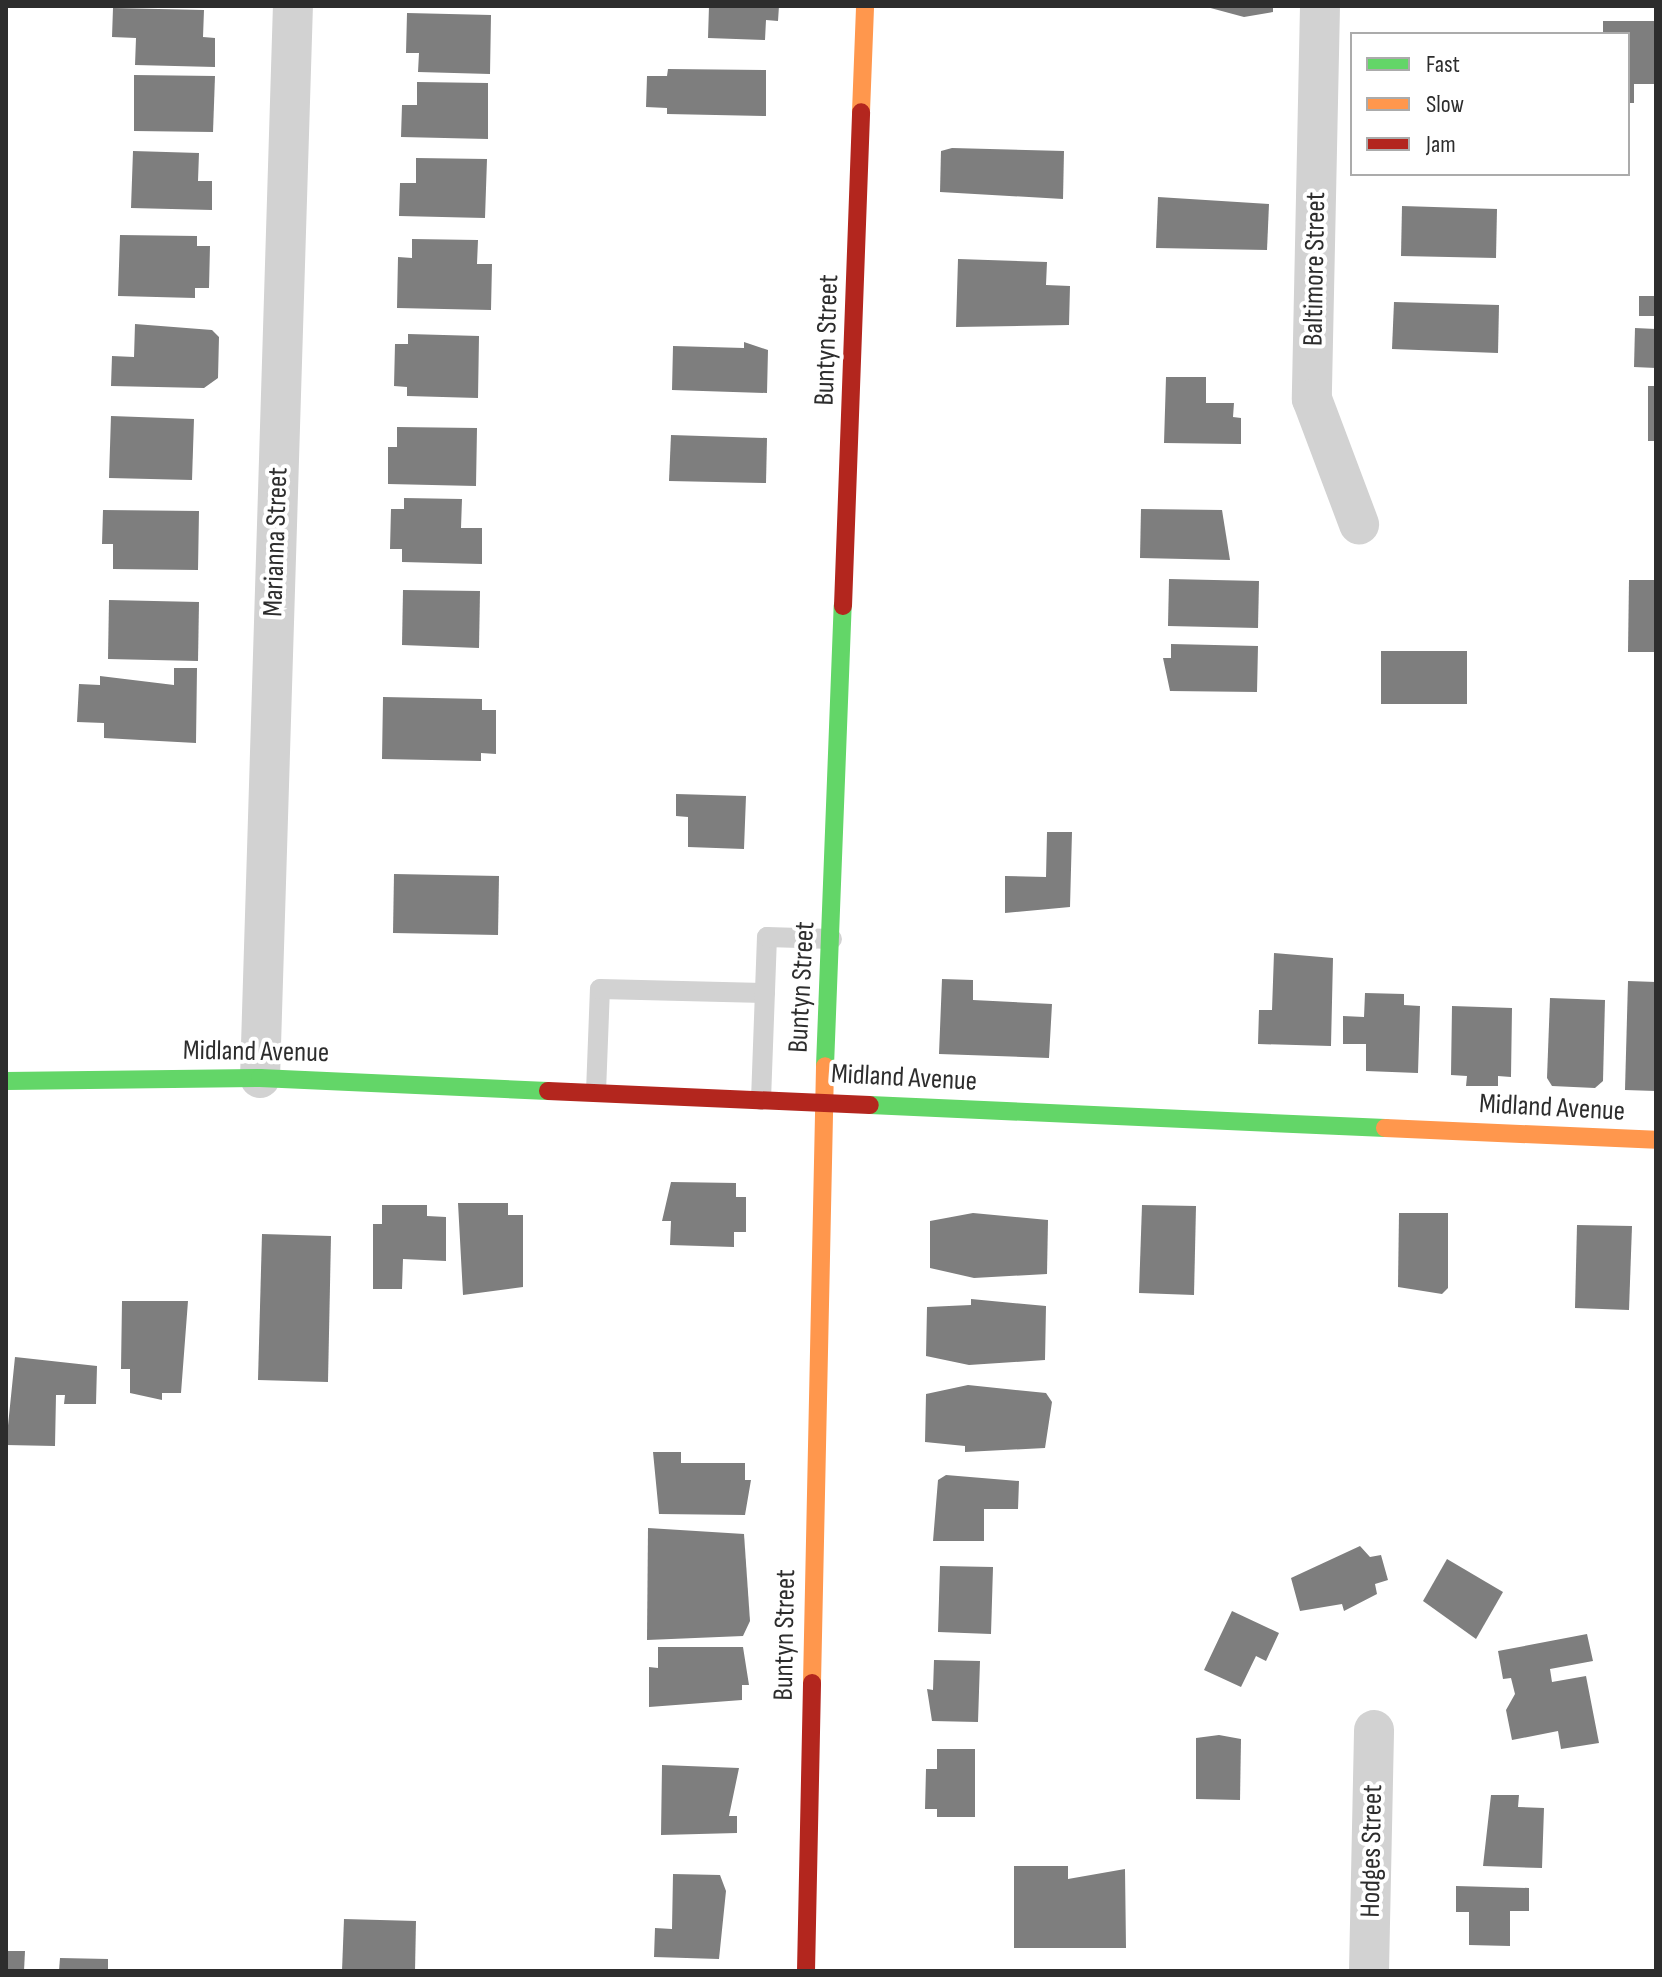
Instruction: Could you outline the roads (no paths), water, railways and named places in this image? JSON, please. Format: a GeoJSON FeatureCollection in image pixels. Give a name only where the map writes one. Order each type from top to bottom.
{"type":"FeatureCollection","features":[{"type":"Feature","properties":{"kind":"street","name":"Marianna Street"},"geometry":{"type":"LineString","coordinates":[[260,1078],[293,6]]}},
{"type":"Feature","properties":{"kind":"street","name":"Buntyn Street"},"geometry":{"type":"LineString","coordinates":[[806,1971],[824,1102],[865,6]]}},
{"type":"Feature","properties":{"kind":"street","name":"Baltimore Street"},"geometry":{"type":"LineString","coordinates":[[1320,6],[1312,399],[1359,524]]}},
{"type":"Feature","properties":{"kind":"street","name":"Midland Avenue"},"geometry":{"type":"LineString","coordinates":[[6,1081],[260,1078],[1656,1140]]}},
{"type":"Feature","properties":{"kind":"street","name":"Hodges Street"},"geometry":{"type":"LineString","coordinates":[[1369,1971],[1374,1730]]}},
{"type":"Feature","properties":{"kind":"lane"},"geometry":{"type":"LineString","coordinates":[[761,1100],[767,937],[832,939]]}},
{"type":"Feature","properties":{"kind":"lane"},"geometry":{"type":"LineString","coordinates":[[596,1092],[600,989],[765,993]]}}]}
